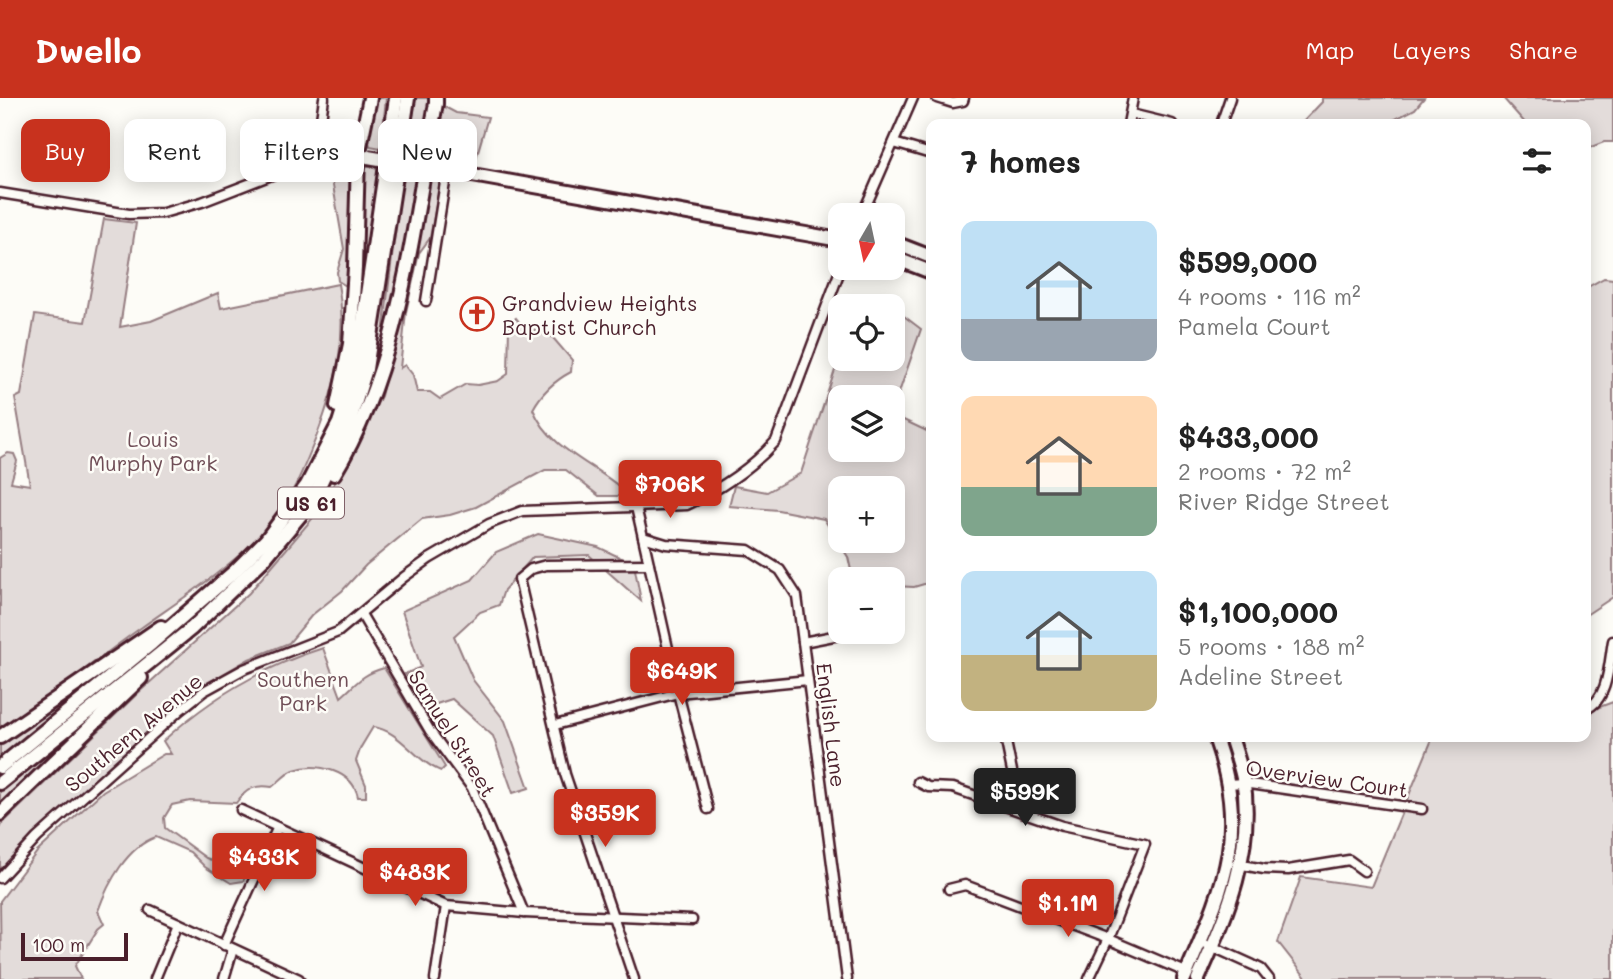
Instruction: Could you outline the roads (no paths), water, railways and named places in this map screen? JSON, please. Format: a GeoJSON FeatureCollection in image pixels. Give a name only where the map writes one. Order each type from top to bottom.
{"type":"FeatureCollection","features":[{"type":"Feature","properties":{"kind":"main road"},"geometry":{"type":"LineString","coordinates":[[364,148],[370,98]]}},
{"type":"Feature","properties":{"kind":"main road","name":"US 61"},"geometry":{"type":"LineString","coordinates":[[0,766],[205,598],[266,540],[307,485],[339,423],[356,369],[396,98]]}},
{"type":"Feature","properties":{"kind":"main road","name":"US 61"},"geometry":{"type":"LineString","coordinates":[[0,783],[192,628],[264,559],[312,501],[349,423],[366,369],[408,98]]}},
{"type":"Feature","properties":{"kind":"main road"},"geometry":{"type":"LineString","coordinates":[[431,119],[436,100]]}},
{"type":"Feature","properties":{"kind":"main road"},"geometry":{"type":"LineString","coordinates":[[477,175],[828,238]]}},
{"type":"Feature","properties":{"kind":"main road"},"geometry":{"type":"LineString","coordinates":[[307,485],[313,463],[336,410],[349,354],[361,182]]}},
{"type":"Feature","properties":{"kind":"main road"},"geometry":{"type":"LineString","coordinates":[[312,501],[318,498],[353,442],[373,393],[410,251],[418,182]]}},
{"type":"Feature","properties":{"kind":"main road"},"geometry":{"type":"LineString","coordinates":[[905,247],[926,255]]}},
{"type":"Feature","properties":{"kind":"main road"},"geometry":{"type":"LineString","coordinates":[[905,262],[926,270]]}},
{"type":"Feature","properties":{"kind":"main road"},"geometry":{"type":"LineString","coordinates":[[0,737],[105,663],[205,598]]}},
{"type":"Feature","properties":{"kind":"main road"},"geometry":{"type":"LineString","coordinates":[[0,814],[192,628]]}},
{"type":"Feature","properties":{"kind":"main road"},"geometry":{"type":"LineString","coordinates":[[1192,977],[1200,941],[1226,873],[1232,823],[1228,784],[1215,742]]}},
{"type":"Feature","properties":{"kind":"main road"},"geometry":{"type":"LineString","coordinates":[[1192,977],[1213,947],[1242,865],[1245,841],[1243,783],[1232,742]]}},
{"type":"Feature","properties":{"kind":"street"},"geometry":{"type":"LineString","coordinates":[[321,119],[324,98]]}},
{"type":"Feature","properties":{"kind":"street"},"geometry":{"type":"LineString","coordinates":[[867,203],[912,98]]}},
{"type":"Feature","properties":{"kind":"street"},"geometry":{"type":"LineString","coordinates":[[937,98],[953,103],[964,101],[964,98]]}},
{"type":"Feature","properties":{"kind":"street"},"geometry":{"type":"LineString","coordinates":[[1130,119],[1133,98]]}},
{"type":"Feature","properties":{"kind":"street"},"geometry":{"type":"LineString","coordinates":[[1223,119],[1230,98]]}},
{"type":"Feature","properties":{"kind":"street"},"geometry":{"type":"LineString","coordinates":[[1131,114],[1152,119]]}},
{"type":"Feature","properties":{"kind":"street"},"geometry":{"type":"LineString","coordinates":[[894,143],[926,153]]}},
{"type":"Feature","properties":{"kind":"street"},"geometry":{"type":"LineString","coordinates":[[0,193],[129,215],[163,213],[202,202],[254,182]]}},
{"type":"Feature","properties":{"kind":"street"},"geometry":{"type":"LineString","coordinates":[[426,301],[445,182]]}},
{"type":"Feature","properties":{"kind":"street","name":"Southern Avenue"},"geometry":{"type":"LineString","coordinates":[[0,878],[37,838],[204,691],[244,668],[338,632],[429,559],[522,511],[687,505],[708,495],[760,459],[776,441],[836,280]]}},
{"type":"Feature","properties":{"kind":"street"},"geometry":{"type":"LineString","coordinates":[[636,507],[678,693],[708,809]]}},
{"type":"Feature","properties":{"kind":"street","name":"English Lane"},"geometry":{"type":"LineString","coordinates":[[643,537],[666,544],[748,550],[780,570],[797,596],[847,979]]}},
{"type":"Feature","properties":{"kind":"street"},"geometry":{"type":"LineString","coordinates":[[634,979],[565,774],[519,579],[531,569],[546,565],[649,564]]}},
{"type":"Feature","properties":{"kind":"street","name":"Samuel Street"},"geometry":{"type":"LineString","coordinates":[[361,614],[430,731],[472,788],[524,913]]}},
{"type":"Feature","properties":{"kind":"street"},"geometry":{"type":"LineString","coordinates":[[803,642],[828,637]]}},
{"type":"Feature","properties":{"kind":"street"},"geometry":{"type":"LineString","coordinates":[[1591,706],[1605,684],[1613,640]]}},
{"type":"Feature","properties":{"kind":"street"},"geometry":{"type":"LineString","coordinates":[[555,725],[678,693],[808,680]]}},
{"type":"Feature","properties":{"kind":"street"},"geometry":{"type":"LineString","coordinates":[[1006,742],[1020,810]]}},
{"type":"Feature","properties":{"kind":"street"},"geometry":{"type":"LineString","coordinates":[[918,782],[928,787],[953,788],[1062,826],[1145,844],[1108,939],[1089,979]]}},
{"type":"Feature","properties":{"kind":"street","name":"Overview Court"},"geometry":{"type":"LineString","coordinates":[[1228,784],[1243,783],[1422,809]]}},
{"type":"Feature","properties":{"kind":"street"},"geometry":{"type":"LineString","coordinates":[[241,810],[446,906],[524,913],[692,920]]}},
{"type":"Feature","properties":{"kind":"street"},"geometry":{"type":"LineString","coordinates":[[224,945],[277,829]]}},
{"type":"Feature","properties":{"kind":"street"},"geometry":{"type":"LineString","coordinates":[[1228,862],[1264,869],[1288,870],[1349,860],[1364,872]]}},
{"type":"Feature","properties":{"kind":"street"},"geometry":{"type":"LineString","coordinates":[[950,889],[965,885],[1108,939],[1192,977]]}},
{"type":"Feature","properties":{"kind":"street"},"geometry":{"type":"LineString","coordinates":[[435,979],[446,906]]}},
{"type":"Feature","properties":{"kind":"street"},"geometry":{"type":"LineString","coordinates":[[150,910],[299,979]]}},
{"type":"Feature","properties":{"kind":"street"},"geometry":{"type":"LineString","coordinates":[[155,979],[178,923]]}},
{"type":"Feature","properties":{"kind":"street"},"geometry":{"type":"LineString","coordinates":[[1200,941],[1253,965],[1269,979]]}},
{"type":"Feature","properties":{"kind":"street"},"geometry":{"type":"LineString","coordinates":[[224,979],[233,949]]}},
{"type":"Feature","properties":{"kind":"place","name":"Grandview Heights Baptist Church"},"geometry":{"type":"Point","coordinates":[477,314]}},
{"type":"Feature","properties":{"kind":"park label","name":"Louis Murphy Park"},"geometry":{"type":"Point","coordinates":[153,450]}},
{"type":"Feature","properties":{"kind":"park label","name":"Southern Park"},"geometry":{"type":"Point","coordinates":[303,690]}}]}
